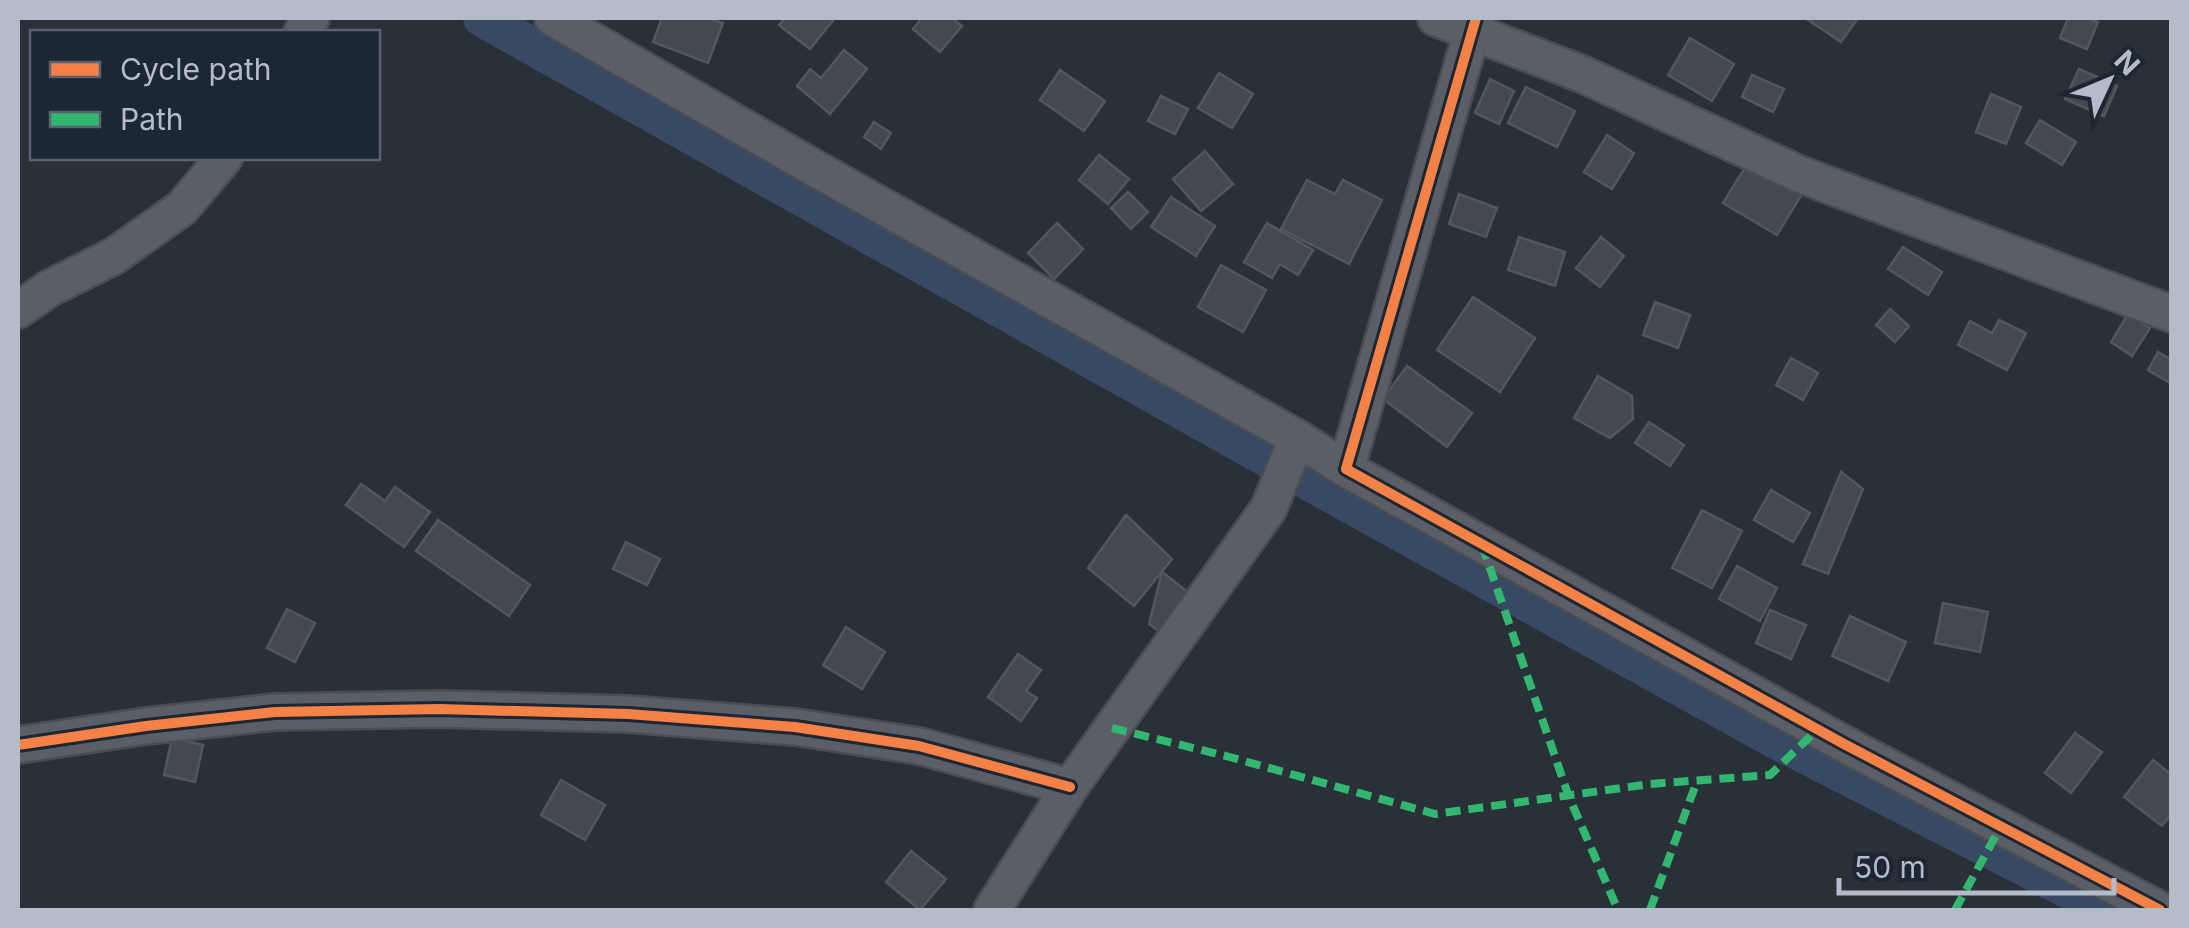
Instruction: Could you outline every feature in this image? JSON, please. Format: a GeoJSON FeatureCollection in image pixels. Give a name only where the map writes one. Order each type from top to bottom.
{"type":"FeatureCollection","features":[{"type":"Feature","properties":{"kind":"street"},"geometry":{"type":"LineString","coordinates":[[553,18],[1346,469],[1844,744],[2160,910]]}},
{"type":"Feature","properties":{"kind":"street"},"geometry":{"type":"LineString","coordinates":[[1436,18],[1474,24],[1799,174],[2172,314]]}},
{"type":"Feature","properties":{"kind":"street"},"geometry":{"type":"LineString","coordinates":[[1346,469],[1474,24]]}},
{"type":"Feature","properties":{"kind":"street"},"geometry":{"type":"LineString","coordinates":[[18,310],[50,288],[114,256],[182,208],[222,160]]}},
{"type":"Feature","properties":{"kind":"street"},"geometry":{"type":"LineString","coordinates":[[992,910],[1070,787],[1269,508],[1297,438]]}},
{"type":"Feature","properties":{"kind":"street"},"geometry":{"type":"LineString","coordinates":[[18,744],[275,712],[628,714],[794,728],[919,746],[1070,787]]}},
{"type":"Feature","properties":{"kind":"building"},"geometry":{"type":"Polygon","coordinates":[[[662,18],[707,18],[723,23],[708,63],[653,42],[662,18]]]}},
{"type":"Feature","properties":{"kind":"building"},"geometry":{"type":"Polygon","coordinates":[[[785,18],[835,18],[810,49],[779,25],[785,18]]]}},
{"type":"Feature","properties":{"kind":"building"},"geometry":{"type":"Polygon","coordinates":[[[922,18],[952,18],[962,26],[940,52],[913,29],[922,18]]]}},
{"type":"Feature","properties":{"kind":"building"},"geometry":{"type":"Polygon","coordinates":[[[1805,18],[1858,18],[1841,42],[1805,18]]]}},
{"type":"Feature","properties":{"kind":"building"},"geometry":{"type":"Polygon","coordinates":[[[2068,18],[2098,22],[2087,49],[2060,38],[2068,18]]]}},
{"type":"Feature","properties":{"kind":"building"},"geometry":{"type":"Polygon","coordinates":[[[1690,38],[1734,64],[1712,101],[1668,75],[1690,38]]]}},
{"type":"Feature","properties":{"kind":"building"},"geometry":{"type":"Polygon","coordinates":[[[844,50],[867,69],[830,114],[797,86],[810,69],[821,78],[844,50]]]}},
{"type":"Feature","properties":{"kind":"building"},"geometry":{"type":"Polygon","coordinates":[[[2079,69],[2117,86],[2104,116],[2065,99],[2079,69]]]}},
{"type":"Feature","properties":{"kind":"building"},"geometry":{"type":"Polygon","coordinates":[[[1060,70],[1105,101],[1084,131],[1040,100],[1060,70]]]}},
{"type":"Feature","properties":{"kind":"building"},"geometry":{"type":"Polygon","coordinates":[[[1219,73],[1253,94],[1232,128],[1198,108],[1219,73]]]}},
{"type":"Feature","properties":{"kind":"building"},"geometry":{"type":"Polygon","coordinates":[[[1752,75],[1784,89],[1773,112],[1742,97],[1752,75]]]}},
{"type":"Feature","properties":{"kind":"building"},"geometry":{"type":"Polygon","coordinates":[[[1490,79],[1514,91],[1499,124],[1475,113],[1490,79]]]}},
{"type":"Feature","properties":{"kind":"building"},"geometry":{"type":"Polygon","coordinates":[[[1526,87],[1575,111],[1557,147],[1508,123],[1526,87]]]}},
{"type":"Feature","properties":{"kind":"building"},"geometry":{"type":"Polygon","coordinates":[[[1991,94],[2021,107],[2006,144],[1976,132],[1991,94]]]}},
{"type":"Feature","properties":{"kind":"building"},"geometry":{"type":"Polygon","coordinates":[[[1161,96],[1188,109],[1175,134],[1148,121],[1161,96]]]}},
{"type":"Feature","properties":{"kind":"building"},"geometry":{"type":"Polygon","coordinates":[[[2040,120],[2076,142],[2062,165],[2026,143],[2040,120]]]}},
{"type":"Feature","properties":{"kind":"building"},"geometry":{"type":"Polygon","coordinates":[[[874,122],[891,133],[881,149],[864,137],[874,122]]]}},
{"type":"Feature","properties":{"kind":"building"},"geometry":{"type":"Polygon","coordinates":[[[1607,135],[1634,153],[1612,189],[1584,172],[1607,135]]]}},
{"type":"Feature","properties":{"kind":"building"},"geometry":{"type":"Polygon","coordinates":[[[1205,151],[1233,184],[1201,211],[1173,179],[1205,151]]]}},
{"type":"Feature","properties":{"kind":"building"},"geometry":{"type":"Polygon","coordinates":[[[1099,155],[1129,179],[1108,204],[1079,180],[1099,155]]]}},
{"type":"Feature","properties":{"kind":"building"},"geometry":{"type":"Polygon","coordinates":[[[1749,161],[1802,194],[1777,235],[1723,203],[1749,161]]]}},
{"type":"Feature","properties":{"kind":"building"},"geometry":{"type":"Polygon","coordinates":[[[1307,180],[1335,194],[1343,180],[1382,200],[1349,264],[1281,229],[1307,180]]]}},
{"type":"Feature","properties":{"kind":"building"},"geometry":{"type":"Polygon","coordinates":[[[1128,192],[1148,212],[1131,229],[1111,208],[1128,192]]]}},
{"type":"Feature","properties":{"kind":"building"},"geometry":{"type":"Polygon","coordinates":[[[1459,194],[1497,208],[1486,237],[1449,224],[1459,194]]]}},
{"type":"Feature","properties":{"kind":"building"},"geometry":{"type":"Polygon","coordinates":[[[1171,197],[1215,226],[1196,256],[1151,227],[1171,197]]]}},
{"type":"Feature","properties":{"kind":"building"},"geometry":{"type":"Polygon","coordinates":[[[1057,223],[1083,249],[1054,279],[1028,253],[1057,223]]]}},
{"type":"Feature","properties":{"kind":"building"},"geometry":{"type":"Polygon","coordinates":[[[1267,223],[1313,250],[1298,275],[1280,264],[1272,278],[1244,262],[1267,223]]]}},
{"type":"Feature","properties":{"kind":"building"},"geometry":{"type":"Polygon","coordinates":[[[1519,237],[1565,252],[1555,286],[1508,270],[1519,237]]]}},
{"type":"Feature","properties":{"kind":"building"},"geometry":{"type":"Polygon","coordinates":[[[1601,237],[1624,256],[1600,287],[1576,268],[1601,237]]]}},
{"type":"Feature","properties":{"kind":"building"},"geometry":{"type":"Polygon","coordinates":[[[1903,247],[1942,272],[1928,295],[1888,269],[1903,247]]]}},
{"type":"Feature","properties":{"kind":"building"},"geometry":{"type":"Polygon","coordinates":[[[1221,265],[1266,290],[1243,332],[1198,307],[1221,265]]]}},
{"type":"Feature","properties":{"kind":"building"},"geometry":{"type":"Polygon","coordinates":[[[1473,297],[1535,338],[1500,392],[1437,350],[1473,297]]]}},
{"type":"Feature","properties":{"kind":"building"},"geometry":{"type":"Polygon","coordinates":[[[1655,302],[1690,315],[1678,348],[1643,335],[1655,302]]]}},
{"type":"Feature","properties":{"kind":"building"},"geometry":{"type":"Polygon","coordinates":[[[1890,309],[1909,326],[1895,342],[1876,325],[1890,309]]]}},
{"type":"Feature","properties":{"kind":"building"},"geometry":{"type":"Polygon","coordinates":[[[2128,314],[2150,328],[2132,356],[2111,342],[2128,314]]]}},
{"type":"Feature","properties":{"kind":"building"},"geometry":{"type":"Polygon","coordinates":[[[1999,320],[2026,333],[2007,370],[1958,345],[1970,321],[1992,333],[1999,320]]]}},
{"type":"Feature","properties":{"kind":"building"},"geometry":{"type":"Polygon","coordinates":[[[2158,352],[2172,360],[2172,384],[2148,370],[2158,352]]]}},
{"type":"Feature","properties":{"kind":"building"},"geometry":{"type":"Polygon","coordinates":[[[1791,358],[1818,373],[1803,400],[1776,385],[1791,358]]]}},
{"type":"Feature","properties":{"kind":"building"},"geometry":{"type":"Polygon","coordinates":[[[1407,366],[1472,413],[1447,447],[1383,399],[1407,366]]]}},
{"type":"Feature","properties":{"kind":"building"},"geometry":{"type":"Polygon","coordinates":[[[1598,376],[1632,396],[1633,419],[1610,438],[1574,418],[1598,376]]]}},
{"type":"Feature","properties":{"kind":"building"},"geometry":{"type":"Polygon","coordinates":[[[1649,422],[1684,445],[1670,466],[1635,443],[1649,422]]]}},
{"type":"Feature","properties":{"kind":"building"},"geometry":{"type":"Polygon","coordinates":[[[1841,472],[1863,489],[1828,574],[1803,564],[1841,472]]]}},
{"type":"Feature","properties":{"kind":"building"},"geometry":{"type":"Polygon","coordinates":[[[361,484],[385,501],[395,487],[430,512],[404,547],[346,505],[361,484]]]}},
{"type":"Feature","properties":{"kind":"building"},"geometry":{"type":"Polygon","coordinates":[[[1771,490],[1810,513],[1793,542],[1754,520],[1771,490]]]}},
{"type":"Feature","properties":{"kind":"building"},"geometry":{"type":"Polygon","coordinates":[[[1702,510],[1742,531],[1712,588],[1672,568],[1702,510]]]}},
{"type":"Feature","properties":{"kind":"building"},"geometry":{"type":"Polygon","coordinates":[[[1126,515],[1172,559],[1134,606],[1088,568],[1126,515]]]}},
{"type":"Feature","properties":{"kind":"building"},"geometry":{"type":"Polygon","coordinates":[[[438,520],[530,585],[509,616],[416,551],[438,520]]]}},
{"type":"Feature","properties":{"kind":"building"},"geometry":{"type":"Polygon","coordinates":[[[626,542],[660,559],[647,585],[613,569],[626,542]]]}},
{"type":"Feature","properties":{"kind":"building"},"geometry":{"type":"Polygon","coordinates":[[[1737,566],[1777,588],[1760,621],[1719,599],[1737,566]]]}},
{"type":"Feature","properties":{"kind":"building"},"geometry":{"type":"Polygon","coordinates":[[[1162,572],[1202,603],[1174,642],[1149,624],[1162,572]]]}},
{"type":"Feature","properties":{"kind":"building"},"geometry":{"type":"Polygon","coordinates":[[[1943,603],[1988,612],[1980,652],[1935,643],[1943,603]]]}},
{"type":"Feature","properties":{"kind":"building"},"geometry":{"type":"Polygon","coordinates":[[[287,609],[315,623],[295,662],[267,648],[287,609]]]}},
{"type":"Feature","properties":{"kind":"building"},"geometry":{"type":"Polygon","coordinates":[[[1770,610],[1806,625],[1791,659],[1756,643],[1770,610]]]}},
{"type":"Feature","properties":{"kind":"building"},"geometry":{"type":"Polygon","coordinates":[[[1850,616],[1906,642],[1888,681],[1832,656],[1850,616]]]}},
{"type":"Feature","properties":{"kind":"building"},"geometry":{"type":"Polygon","coordinates":[[[846,627],[885,652],[862,689],[823,665],[846,627]]]}},
{"type":"Feature","properties":{"kind":"building"},"geometry":{"type":"Polygon","coordinates":[[[1018,654],[1041,670],[1026,691],[1037,698],[1021,721],[988,697],[1018,654]]]}},
{"type":"Feature","properties":{"kind":"building"},"geometry":{"type":"Polygon","coordinates":[[[2075,733],[2102,752],[2071,793],[2045,773],[2075,733]]]}},
{"type":"Feature","properties":{"kind":"building"},"geometry":{"type":"Polygon","coordinates":[[[172,738],[203,745],[195,782],[164,775],[172,738]]]}},
{"type":"Feature","properties":{"kind":"building"},"geometry":{"type":"Polygon","coordinates":[[[2153,760],[2172,775],[2172,813],[2162,826],[2124,797],[2153,760]]]}},
{"type":"Feature","properties":{"kind":"building"},"geometry":{"type":"Polygon","coordinates":[[[561,780],[605,805],[585,840],[541,815],[561,780]]]}},
{"type":"Feature","properties":{"kind":"building"},"geometry":{"type":"Polygon","coordinates":[[[911,851],[946,879],[920,910],[886,882],[911,851]]]}},
{"type":"Feature","properties":{"kind":"waterway"},"geometry":{"type":"LineString","coordinates":[[482,18],[1776,740],[2108,910]]}},
{"type":"Feature","properties":{"kind":"marked path"},"geometry":{"type":"LineString","coordinates":[[1482,545],[1569,797],[1618,910]]}},
{"type":"Feature","properties":{"kind":"marked path"},"geometry":{"type":"LineString","coordinates":[[1112,728],[1435,814],[1650,784],[1770,775],[1818,729]]}},
{"type":"Feature","properties":{"kind":"marked path"},"geometry":{"type":"LineString","coordinates":[[1650,910],[1697,781]]}},
{"type":"Feature","properties":{"kind":"marked path"},"geometry":{"type":"LineString","coordinates":[[1955,910],[2001,826]]}},
{"type":"Feature","properties":{"kind":"cycle path"},"geometry":{"type":"LineString","coordinates":[[1476,18],[1346,469],[1844,744],[2160,910]]}},
{"type":"Feature","properties":{"kind":"cycle path"},"geometry":{"type":"LineString","coordinates":[[18,745],[275,712],[439,709],[628,714],[795,727],[919,746],[1070,787]]}}]}
